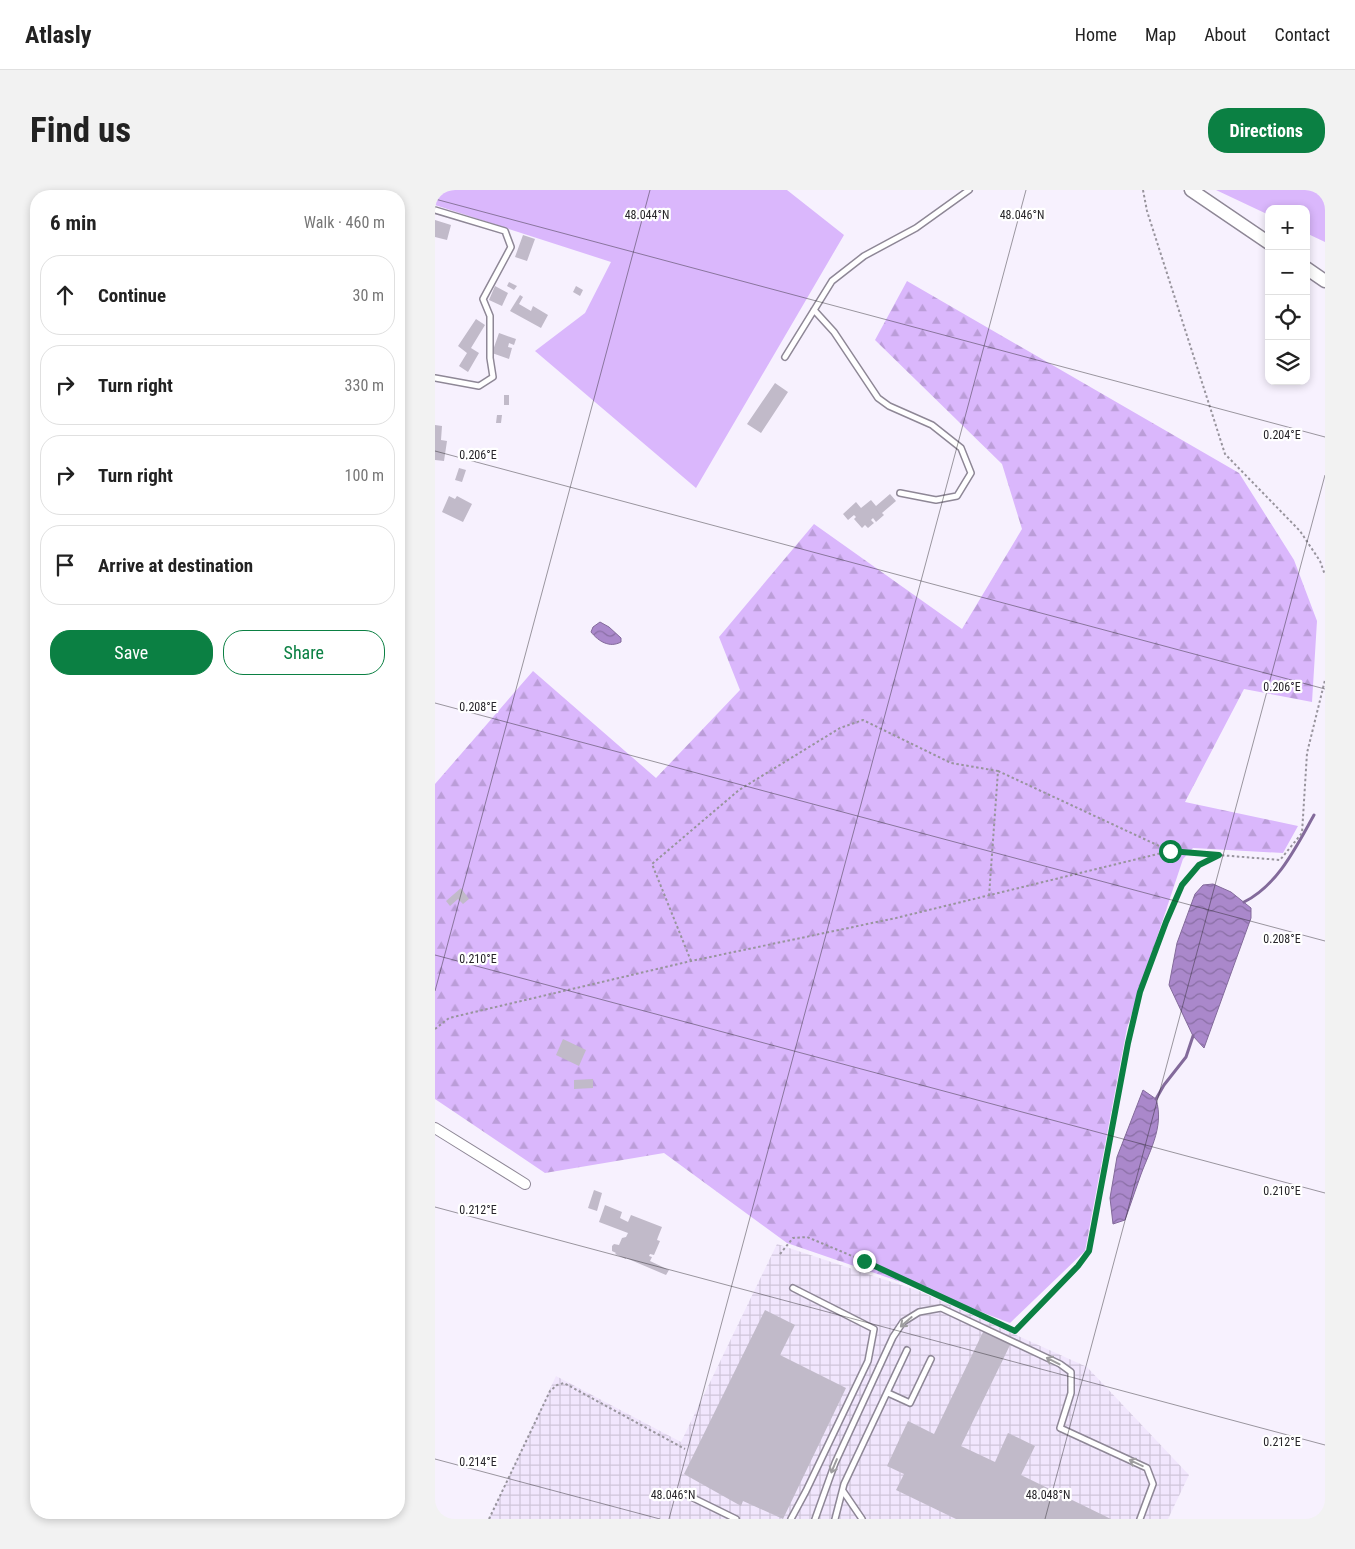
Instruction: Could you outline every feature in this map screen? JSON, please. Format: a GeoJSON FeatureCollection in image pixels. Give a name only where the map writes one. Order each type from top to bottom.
{"type":"FeatureCollection","features":[{"type":"Feature","properties":{"kind":"street"},"geometry":{"type":"LineString","coordinates":[[1191,190],[1265,240]]}},
{"type":"Feature","properties":{"kind":"street"},"geometry":{"type":"LineString","coordinates":[[1310,271],[1325,281]]}},
{"type":"Feature","properties":{"kind":"street"},"geometry":{"type":"LineString","coordinates":[[435,1128],[525,1184]]}},
{"type":"Feature","properties":{"kind":"lane"},"geometry":{"type":"LineString","coordinates":[[785,357],[832,280],[864,256],[917,228],[969,190]]}},
{"type":"Feature","properties":{"kind":"lane"},"geometry":{"type":"LineString","coordinates":[[435,210],[505,230],[511,247],[483,299],[490,316],[490,358],[493,377],[479,386],[435,378]]}},
{"type":"Feature","properties":{"kind":"lane"},"geometry":{"type":"LineString","coordinates":[[814,310],[834,332],[878,398],[889,406],[932,425],[961,448],[971,473],[957,496],[936,500],[900,494]]}},
{"type":"Feature","properties":{"kind":"lane"},"geometry":{"type":"LineString","coordinates":[[791,1519],[868,1361],[874,1329],[793,1288]]}},
{"type":"Feature","properties":{"kind":"lane"},"geometry":{"type":"LineString","coordinates":[[815,1519],[817,1507],[835,1463],[893,1337],[903,1322],[919,1312],[941,1308],[1052,1360],[1071,1372],[1071,1393],[1060,1428],[1147,1468],[1153,1484],[1140,1519]]}},
{"type":"Feature","properties":{"kind":"lane"},"geometry":{"type":"LineString","coordinates":[[835,1519],[844,1484],[907,1350]]}},
{"type":"Feature","properties":{"kind":"lane"},"geometry":{"type":"LineString","coordinates":[[888,1393],[910,1403],[931,1359]]}},
{"type":"Feature","properties":{"kind":"lane"},"geometry":{"type":"LineString","coordinates":[[843,1491],[862,1519]]}},
{"type":"Feature","properties":{"kind":"lane"},"geometry":{"type":"LineString","coordinates":[[683,1494],[736,1519]]}},
{"type":"Feature","properties":{"kind":"path"},"geometry":{"type":"LineString","coordinates":[[1143,190],[1147,211],[1225,454],[1300,531],[1320,561],[1325,575]]}},
{"type":"Feature","properties":{"kind":"path"},"geometry":{"type":"LineString","coordinates":[[435,1029],[449,1018],[691,961],[896,918],[1170,851],[1280,860],[1302,832],[1307,753],[1325,680]]}},
{"type":"Feature","properties":{"kind":"path"},"geometry":{"type":"LineString","coordinates":[[691,961],[652,864],[739,790],[841,728],[863,720],[951,763],[998,771],[1170,851]]}},
{"type":"Feature","properties":{"kind":"path"},"geometry":{"type":"LineString","coordinates":[[989,896],[998,771]]}},
{"type":"Feature","properties":{"kind":"path"},"geometry":{"type":"LineString","coordinates":[[780,1254],[793,1238],[807,1238],[864,1261],[1015,1331],[1078,1266],[1089,1251],[1126,1053],[1140,992],[1182,885],[1199,865],[1219,855]]}},
{"type":"Feature","properties":{"kind":"path"},"geometry":{"type":"LineString","coordinates":[[489,1519],[550,1391],[557,1385],[565,1383],[685,1449]]}},
{"type":"Feature","properties":{"kind":"shaded area"},"geometry":{"type":"Polygon","coordinates":[[[777,1244],[919,1291],[1087,1367],[1189,1475],[1168,1519],[489,1519],[556,1376],[681,1442],[777,1244]]]}},
{"type":"Feature","properties":{"kind":"green space"},"geometry":{"type":"Polygon","coordinates":[[[435,190],[787,190],[844,235],[696,488],[535,351],[585,313],[611,262],[435,205],[435,190]]]}},
{"type":"Feature","properties":{"kind":"green space"},"geometry":{"type":"Polygon","coordinates":[[[1216,190],[1325,190],[1325,242],[1310,235],[1310,205],[1265,205],[1265,213],[1216,190]]]}},
{"type":"Feature","properties":{"kind":"green space"},"geometry":{"type":"Polygon","coordinates":[[[907,281],[1239,473],[1294,560],[1317,621],[1312,702],[1244,689],[1185,802],[1298,826],[1283,853],[1193,848],[1183,859],[1127,1028],[1085,1251],[1010,1323],[924,1290],[787,1243],[664,1153],[545,1173],[435,1099],[435,784],[533,671],[656,778],[740,690],[719,637],[814,524],[962,629],[1022,529],[1002,464],[875,340],[907,281]]]}},
{"type":"Feature","properties":{"kind":"water"},"geometry":{"type":"Polygon","coordinates":[[[600,622],[621,638],[621,642],[609,644],[594,636],[591,632],[593,627],[600,622]]]}},
{"type":"Feature","properties":{"kind":"water"},"geometry":{"type":"Polygon","coordinates":[[[1213,884],[1231,892],[1251,908],[1251,918],[1204,1048],[1193,1036],[1169,985],[1177,943],[1195,894],[1203,885],[1213,884]]]}},
{"type":"Feature","properties":{"kind":"water"},"geometry":{"type":"Polygon","coordinates":[[[1143,1090],[1156,1099],[1158,1110],[1157,1130],[1125,1220],[1113,1224],[1110,1198],[1117,1157],[1143,1090]]]}},
{"type":"Feature","properties":{"kind":"building"},"geometry":{"type":"Polygon","coordinates":[[[435,220],[451,225],[447,240],[435,237],[435,220]]]}},
{"type":"Feature","properties":{"kind":"building"},"geometry":{"type":"Polygon","coordinates":[[[523,235],[535,239],[527,261],[515,257],[523,235]]]}},
{"type":"Feature","properties":{"kind":"building"},"geometry":{"type":"Polygon","coordinates":[[[509,282],[517,286],[514,290],[507,286],[509,282]]]}},
{"type":"Feature","properties":{"kind":"building"},"geometry":{"type":"Polygon","coordinates":[[[495,286],[508,293],[502,306],[489,300],[495,286]]]}},
{"type":"Feature","properties":{"kind":"building"},"geometry":{"type":"Polygon","coordinates":[[[576,286],[583,290],[580,296],[573,292],[576,286]]]}},
{"type":"Feature","properties":{"kind":"building"},"geometry":{"type":"Polygon","coordinates":[[[520,295],[523,297],[519,304],[531,311],[533,306],[548,315],[541,328],[510,311],[520,295]]]}},
{"type":"Feature","properties":{"kind":"building"},"geometry":{"type":"Polygon","coordinates":[[[476,319],[485,325],[471,348],[479,353],[468,372],[459,366],[467,353],[458,346],[476,319]]]}},
{"type":"Feature","properties":{"kind":"building"},"geometry":{"type":"Polygon","coordinates":[[[499,333],[516,339],[514,345],[509,343],[508,347],[512,348],[509,359],[492,353],[499,333]]]}},
{"type":"Feature","properties":{"kind":"building"},"geometry":{"type":"Polygon","coordinates":[[[775,383],[788,392],[761,433],[747,424],[775,383]]]}},
{"type":"Feature","properties":{"kind":"building"},"geometry":{"type":"Polygon","coordinates":[[[504,395],[509,395],[509,405],[504,405],[504,395]]]}},
{"type":"Feature","properties":{"kind":"building"},"geometry":{"type":"Polygon","coordinates":[[[497,415],[502,415],[501,423],[496,423],[497,415]]]}},
{"type":"Feature","properties":{"kind":"building"},"geometry":{"type":"Polygon","coordinates":[[[435,425],[442,426],[441,440],[447,441],[444,461],[435,460],[435,425]]]}},
{"type":"Feature","properties":{"kind":"building"},"geometry":{"type":"Polygon","coordinates":[[[459,468],[466,470],[462,482],[455,480],[459,468]]]}},
{"type":"Feature","properties":{"kind":"building"},"geometry":{"type":"Polygon","coordinates":[[[890,494],[896,501],[882,513],[884,515],[876,522],[873,518],[871,520],[874,523],[868,528],[865,525],[862,528],[854,519],[856,517],[854,515],[848,520],[843,514],[856,502],[861,508],[871,500],[876,506],[890,494]]]}},
{"type":"Feature","properties":{"kind":"building"},"geometry":{"type":"Polygon","coordinates":[[[449,496],[455,499],[457,496],[472,504],[463,522],[442,512],[449,496]]]}},
{"type":"Feature","properties":{"kind":"building"},"geometry":{"type":"Polygon","coordinates":[[[461,888],[469,899],[463,904],[458,899],[450,906],[446,901],[461,888]]]}},
{"type":"Feature","properties":{"kind":"building"},"geometry":{"type":"Polygon","coordinates":[[[563,1039],[586,1050],[579,1066],[556,1055],[563,1039]]]}},
{"type":"Feature","properties":{"kind":"building"},"geometry":{"type":"Polygon","coordinates":[[[593,1079],[593,1088],[574,1089],[574,1080],[593,1079]]]}},
{"type":"Feature","properties":{"kind":"building"},"geometry":{"type":"Polygon","coordinates":[[[594,1190],[602,1193],[597,1211],[588,1208],[594,1190]]]}},
{"type":"Feature","properties":{"kind":"building"},"geometry":{"type":"Polygon","coordinates":[[[605,1205],[622,1212],[620,1218],[628,1222],[631,1215],[662,1227],[657,1240],[660,1241],[654,1255],[650,1254],[649,1256],[652,1257],[650,1261],[669,1270],[666,1275],[626,1259],[612,1251],[612,1246],[614,1244],[619,1245],[622,1238],[626,1237],[628,1233],[599,1222],[605,1205]]]}},
{"type":"Feature","properties":{"kind":"building"},"geometry":{"type":"Polygon","coordinates":[[[765,1310],[795,1325],[780,1355],[846,1388],[783,1519],[743,1501],[741,1506],[684,1474],[765,1310]]]}},
{"type":"Feature","properties":{"kind":"building"},"geometry":{"type":"Polygon","coordinates":[[[984,1330],[1011,1343],[961,1446],[995,1462],[1008,1433],[1035,1446],[1021,1475],[1111,1519],[956,1519],[896,1490],[904,1474],[887,1466],[908,1421],[934,1434],[984,1330]]]}},
{"type":"Feature","properties":{"kind":"waterway"},"geometry":{"type":"LineString","coordinates":[[1244,902],[1267,886],[1285,864],[1314,815]]}},
{"type":"Feature","properties":{"kind":"waterway"},"geometry":{"type":"LineString","coordinates":[[1156,1099],[1164,1085],[1186,1057],[1193,1036]]}},
{"type":"Feature","properties":{"kind":"route"},"geometry":{"type":"LineString","coordinates":[[864,1261],[1015,1331],[1078,1266],[1089,1251],[1128,1043],[1140,992],[1182,885],[1199,865],[1219,855],[1170,851]]}}]}
